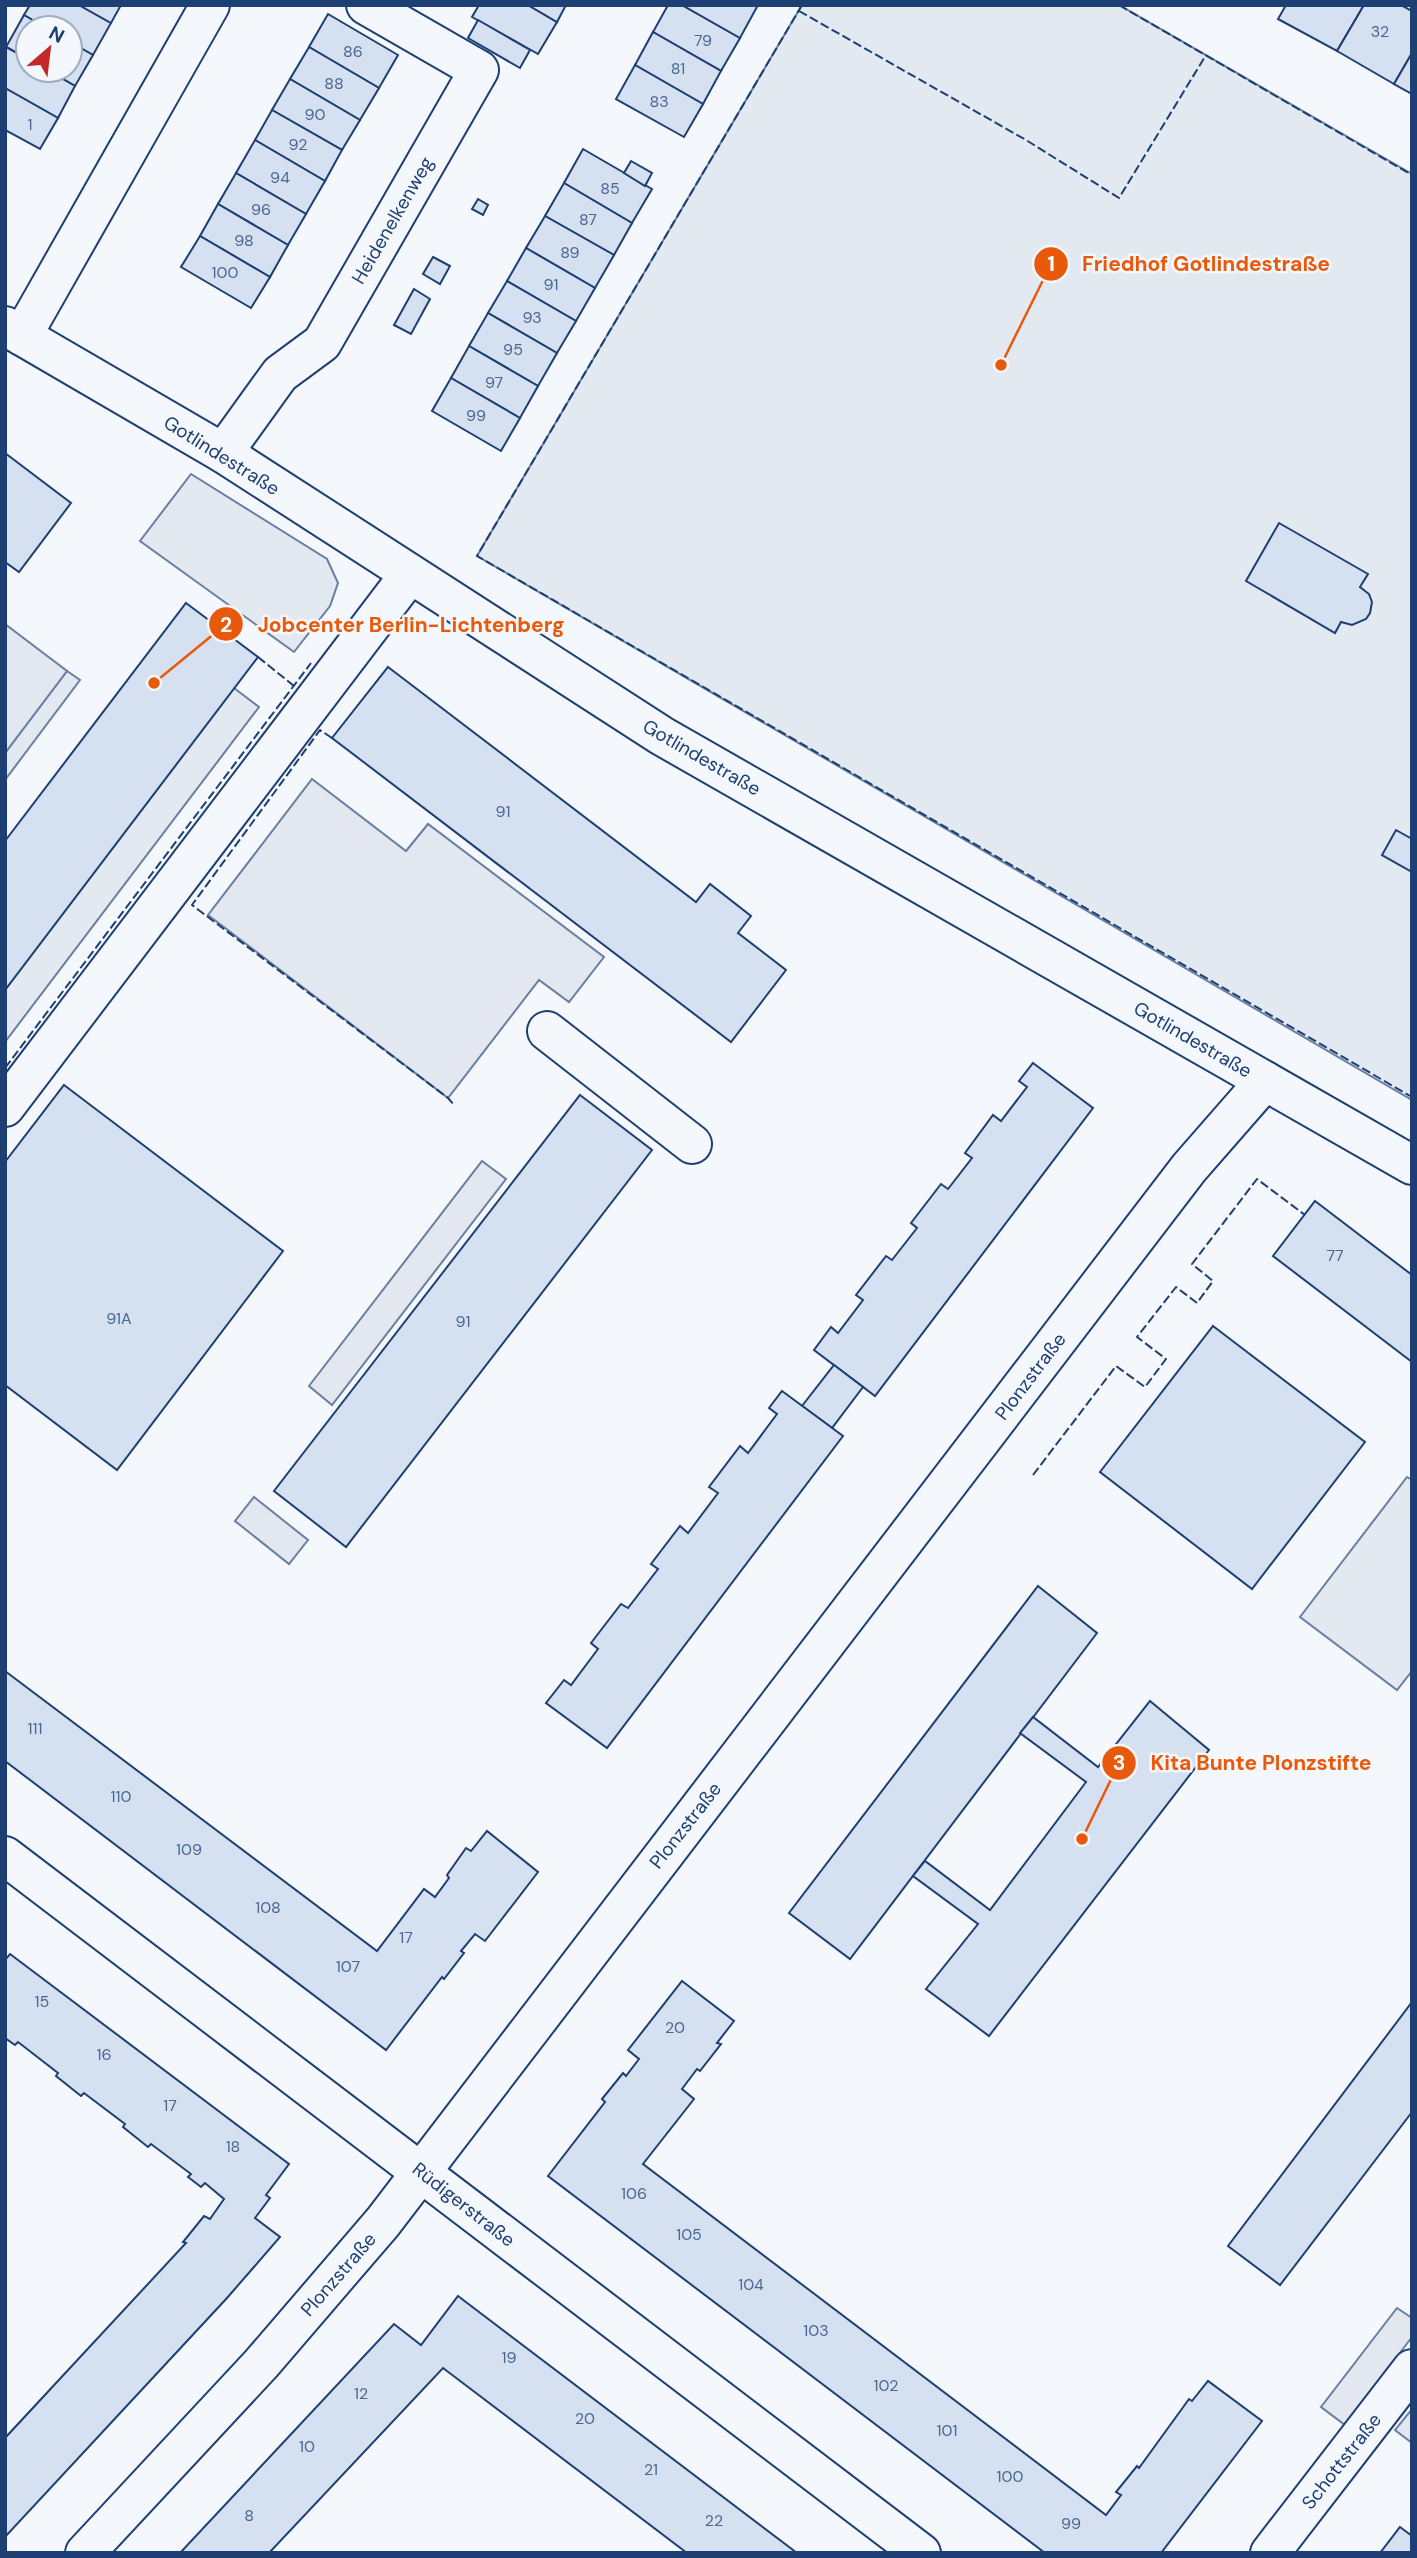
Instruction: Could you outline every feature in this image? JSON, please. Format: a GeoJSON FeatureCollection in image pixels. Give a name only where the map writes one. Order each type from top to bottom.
{"type":"FeatureCollection","features":[{"type":"Feature","properties":{"kind":"street"},"geometry":{"type":"LineString","coordinates":[[13,331],[210,5]]}},
{"type":"Feature","properties":{"kind":"street","name":"Heidenelkenweg"},"geometry":{"type":"LineString","coordinates":[[223,453],[281,374],[321,342],[479,70],[374,7]]}},
{"type":"Feature","properties":{"kind":"street","name":"Gotlindestraße"},"geometry":{"type":"LineString","coordinates":[[13,331],[223,453],[662,736],[1412,1165]]}},
{"type":"Feature","properties":{"kind":"street"},"geometry":{"type":"LineString","coordinates":[[5,1107],[410,574]]}},
{"type":"Feature","properties":{"kind":"street"},"geometry":{"type":"LineString","coordinates":[[547,1031],[692,1144]]}},
{"type":"Feature","properties":{"kind":"street","name":"Plonzstraße"},"geometry":{"type":"LineString","coordinates":[[85,2553],[261,2364],[383,2222],[1189,1168],[1265,1081]]}},
{"type":"Feature","properties":{"kind":"street","name":"Rüdigerstraße"},"geometry":{"type":"LineString","coordinates":[[5,1856],[921,2553]]}},
{"type":"Feature","properties":{"kind":"street","name":"Schottstraße"},"geometry":{"type":"LineString","coordinates":[[1270,2553],[1412,2369]]}},
{"type":"Feature","properties":{"kind":"shaded area"},"geometry":{"type":"Polygon","coordinates":[[[802,5],[1119,5],[1412,174],[1412,1100],[477,556],[802,5]]]}},
{"type":"Feature","properties":{"kind":"shaded area"},"geometry":{"type":"Polygon","coordinates":[[[191,474],[327,559],[338,583],[330,606],[294,652],[140,541],[191,474]]]}},
{"type":"Feature","properties":{"kind":"shaded area"},"geometry":{"type":"Polygon","coordinates":[[[5,624],[67,671],[5,753],[5,624]]]}},
{"type":"Feature","properties":{"kind":"shaded area"},"geometry":{"type":"Polygon","coordinates":[[[67,671],[80,680],[5,780],[5,753],[67,671]]]}},
{"type":"Feature","properties":{"kind":"shaded area"},"geometry":{"type":"Polygon","coordinates":[[[234,688],[259,707],[5,1042],[5,990],[234,688]]]}},
{"type":"Feature","properties":{"kind":"shaded area"},"geometry":{"type":"Polygon","coordinates":[[[312,779],[406,851],[428,824],[604,957],[569,1002],[539,980],[448,1098],[208,915],[312,779]]]}},
{"type":"Feature","properties":{"kind":"shaded area"},"geometry":{"type":"Polygon","coordinates":[[[482,1161],[506,1179],[332,1405],[309,1386],[482,1161]]]}},
{"type":"Feature","properties":{"kind":"shaded area"},"geometry":{"type":"Polygon","coordinates":[[[1407,1477],[1412,1480],[1412,1671],[1397,1690],[1300,1617],[1407,1477]]]}},
{"type":"Feature","properties":{"kind":"shaded area"},"geometry":{"type":"Polygon","coordinates":[[[254,1497],[308,1540],[289,1564],[235,1521],[254,1497]]]}},
{"type":"Feature","properties":{"kind":"shaded area"},"geometry":{"type":"Polygon","coordinates":[[[1397,2308],[1412,2318],[1412,2337],[1345,2425],[1321,2407],[1397,2308]]]}},
{"type":"Feature","properties":{"kind":"shaded area"},"geometry":{"type":"Polygon","coordinates":[[[1412,2409],[1412,2443],[1395,2430],[1412,2409]]]}},
{"type":"Feature","properties":{"kind":"building"},"geometry":{"type":"Polygon","coordinates":[[[30,5],[79,5],[111,23],[93,55],[84,50],[84,14],[25,14],[30,5]]]}},
{"type":"Feature","properties":{"kind":"building"},"geometry":{"type":"Polygon","coordinates":[[[79,5],[121,5],[111,23],[79,5]]]}},
{"type":"Feature","properties":{"kind":"building"},"geometry":{"type":"Polygon","coordinates":[[[479,5],[528,5],[557,22],[538,54],[472,17],[479,5]]]}},
{"type":"Feature","properties":{"kind":"building"},"geometry":{"type":"Polygon","coordinates":[[[528,5],[566,5],[557,22],[528,5]]]}},
{"type":"Feature","properties":{"kind":"building"},"geometry":{"type":"Polygon","coordinates":[[[668,5],[682,5],[740,38],[721,71],[653,32],[668,5]]]}},
{"type":"Feature","properties":{"kind":"building"},"geometry":{"type":"Polygon","coordinates":[[[682,5],[758,5],[740,38],[682,5]]]}},
{"type":"Feature","properties":{"kind":"building"},"geometry":{"type":"Polygon","coordinates":[[[1286,5],[1364,5],[1337,51],[1278,19],[1286,5]]]}},
{"type":"Feature","properties":{"kind":"building"},"geometry":{"type":"Polygon","coordinates":[[[1364,5],[1401,5],[1412,11],[1412,53],[1394,84],[1337,51],[1364,5]]]}},
{"type":"Feature","properties":{"kind":"building"},"geometry":{"type":"Polygon","coordinates":[[[328,14],[398,55],[379,88],[309,47],[328,14]]]}},
{"type":"Feature","properties":{"kind":"building"},"geometry":{"type":"Polygon","coordinates":[[[478,20],[530,50],[520,68],[468,38],[478,20]]]}},
{"type":"Feature","properties":{"kind":"building"},"geometry":{"type":"Polygon","coordinates":[[[653,32],[721,71],[703,104],[635,65],[653,32]]]}},
{"type":"Feature","properties":{"kind":"building"},"geometry":{"type":"Polygon","coordinates":[[[14,33],[14,51],[6,47],[14,33]]]}},
{"type":"Feature","properties":{"kind":"building"},"geometry":{"type":"Polygon","coordinates":[[[6,47],[14,51],[14,84],[75,86],[58,118],[5,88],[6,47]]]}},
{"type":"Feature","properties":{"kind":"building"},"geometry":{"type":"Polygon","coordinates":[[[309,47],[379,88],[360,120],[290,79],[309,47]]]}},
{"type":"Feature","properties":{"kind":"building"},"geometry":{"type":"Polygon","coordinates":[[[84,50],[93,55],[84,70],[84,50]]]}},
{"type":"Feature","properties":{"kind":"building"},"geometry":{"type":"Polygon","coordinates":[[[1412,53],[1412,94],[1394,84],[1412,53]]]}},
{"type":"Feature","properties":{"kind":"building"},"geometry":{"type":"Polygon","coordinates":[[[635,65],[703,104],[684,137],[616,99],[635,65]]]}},
{"type":"Feature","properties":{"kind":"building"},"geometry":{"type":"Polygon","coordinates":[[[290,79],[360,120],[342,150],[272,110],[290,79]]]}},
{"type":"Feature","properties":{"kind":"building"},"geometry":{"type":"Polygon","coordinates":[[[5,88],[58,118],[40,149],[5,130],[5,88]]]}},
{"type":"Feature","properties":{"kind":"building"},"geometry":{"type":"Polygon","coordinates":[[[272,110],[342,150],[325,181],[255,140],[272,110]]]}},
{"type":"Feature","properties":{"kind":"building"},"geometry":{"type":"Polygon","coordinates":[[[255,140],[325,181],[306,214],[236,173],[255,140]]]}},
{"type":"Feature","properties":{"kind":"building"},"geometry":{"type":"Polygon","coordinates":[[[583,149],[652,189],[632,223],[564,183],[583,149]]]}},
{"type":"Feature","properties":{"kind":"building"},"geometry":{"type":"Polygon","coordinates":[[[631,161],[652,173],[645,186],[624,173],[631,161]]]}},
{"type":"Feature","properties":{"kind":"building"},"geometry":{"type":"Polygon","coordinates":[[[236,173],[306,214],[288,245],[218,204],[236,173]]]}},
{"type":"Feature","properties":{"kind":"building"},"geometry":{"type":"Polygon","coordinates":[[[564,183],[632,223],[614,255],[545,216],[564,183]]]}},
{"type":"Feature","properties":{"kind":"building"},"geometry":{"type":"Polygon","coordinates":[[[478,199],[488,205],[483,215],[472,209],[478,199]]]}},
{"type":"Feature","properties":{"kind":"building"},"geometry":{"type":"Polygon","coordinates":[[[218,204],[288,245],[270,277],[200,236],[218,204]]]}},
{"type":"Feature","properties":{"kind":"building"},"geometry":{"type":"Polygon","coordinates":[[[545,216],[614,255],[595,288],[526,248],[545,216]]]}},
{"type":"Feature","properties":{"kind":"building"},"geometry":{"type":"Polygon","coordinates":[[[200,236],[270,277],[251,308],[181,267],[200,236]]]}},
{"type":"Feature","properties":{"kind":"building"},"geometry":{"type":"Polygon","coordinates":[[[526,248],[595,288],[576,321],[507,281],[526,248]]]}},
{"type":"Feature","properties":{"kind":"building"},"geometry":{"type":"Polygon","coordinates":[[[433,257],[450,266],[440,284],[423,274],[433,257]]]}},
{"type":"Feature","properties":{"kind":"building"},"geometry":{"type":"Polygon","coordinates":[[[507,281],[576,321],[557,353],[488,313],[507,281]]]}},
{"type":"Feature","properties":{"kind":"building"},"geometry":{"type":"Polygon","coordinates":[[[414,289],[430,299],[411,334],[394,325],[414,289]]]}},
{"type":"Feature","properties":{"kind":"building"},"geometry":{"type":"Polygon","coordinates":[[[488,313],[557,353],[538,386],[469,346],[488,313]]]}},
{"type":"Feature","properties":{"kind":"building"},"geometry":{"type":"Polygon","coordinates":[[[469,346],[538,386],[520,418],[451,378],[469,346]]]}},
{"type":"Feature","properties":{"kind":"building"},"geometry":{"type":"Polygon","coordinates":[[[451,378],[520,418],[501,451],[432,411],[451,378]]]}},
{"type":"Feature","properties":{"kind":"building"},"geometry":{"type":"Polygon","coordinates":[[[5,453],[71,503],[19,572],[5,562],[5,453]]]}},
{"type":"Feature","properties":{"kind":"building"},"geometry":{"type":"Polygon","coordinates":[[[1279,523],[1368,574],[1360,587],[1369,594],[1372,602],[1366,619],[1352,625],[1341,622],[1335,633],[1246,581],[1279,523]]]}},
{"type":"Feature","properties":{"kind":"building"},"geometry":{"type":"Polygon","coordinates":[[[186,603],[258,657],[5,990],[5,841],[186,603]]]}},
{"type":"Feature","properties":{"kind":"building"},"geometry":{"type":"Polygon","coordinates":[[[388,667],[696,902],[710,884],[751,916],[738,933],[786,970],[731,1042],[332,738],[388,667]]]}},
{"type":"Feature","properties":{"kind":"building"},"geometry":{"type":"Polygon","coordinates":[[[1396,830],[1412,839],[1412,872],[1382,855],[1396,830]]]}},
{"type":"Feature","properties":{"kind":"building"},"geometry":{"type":"Polygon","coordinates":[[[1033,1063],[1093,1108],[875,1396],[814,1350],[831,1327],[838,1333],[863,1300],[856,1295],[886,1256],[892,1260],[917,1228],[911,1223],[941,1184],[948,1189],[972,1158],[965,1153],[993,1115],[1001,1121],[1027,1087],[1019,1081],[1033,1063]]]}},
{"type":"Feature","properties":{"kind":"building"},"geometry":{"type":"Polygon","coordinates":[[[64,1085],[283,1251],[117,1470],[5,1385],[5,1162],[64,1085]]]}},
{"type":"Feature","properties":{"kind":"building"},"geometry":{"type":"Polygon","coordinates":[[[580,1095],[652,1150],[346,1547],[274,1491],[580,1095]]]}},
{"type":"Feature","properties":{"kind":"building"},"geometry":{"type":"Polygon","coordinates":[[[1315,1201],[1412,1275],[1412,1362],[1273,1256],[1315,1201]]]}},
{"type":"Feature","properties":{"kind":"building"},"geometry":{"type":"Polygon","coordinates":[[[1213,1326],[1365,1442],[1252,1589],[1100,1472],[1213,1326]]]}},
{"type":"Feature","properties":{"kind":"building"},"geometry":{"type":"Polygon","coordinates":[[[834,1365],[863,1387],[832,1428],[802,1406],[834,1365]]]}},
{"type":"Feature","properties":{"kind":"building"},"geometry":{"type":"Polygon","coordinates":[[[782,1391],[843,1436],[607,1748],[546,1703],[564,1680],[571,1685],[598,1649],[591,1643],[621,1604],[628,1608],[658,1569],[651,1564],[680,1526],[688,1533],[718,1493],[709,1487],[740,1446],[748,1453],[777,1414],[769,1408],[782,1391]]]}},
{"type":"Feature","properties":{"kind":"building"},"geometry":{"type":"Polygon","coordinates":[[[1038,1586],[1097,1633],[850,1959],[789,1913],[1038,1586]]]}},
{"type":"Feature","properties":{"kind":"building"},"geometry":{"type":"Polygon","coordinates":[[[5,1671],[377,1951],[424,1889],[435,1897],[466,1848],[471,1851],[487,1831],[538,1872],[485,1941],[475,1934],[461,1951],[464,1953],[444,1979],[442,1977],[386,2050],[5,1761],[5,1671]]]}},
{"type":"Feature","properties":{"kind":"building"},"geometry":{"type":"Polygon","coordinates":[[[1150,1701],[1209,1750],[989,2036],[926,1989],[978,1924],[913,1876],[925,1861],[990,1910],[1086,1782],[1020,1733],[1033,1717],[1098,1767],[1150,1701]]]}},
{"type":"Feature","properties":{"kind":"building"},"geometry":{"type":"Polygon","coordinates":[[[10,1954],[289,2164],[266,2195],[270,2198],[255,2218],[280,2237],[227,2298],[5,2537],[5,2438],[186,2243],[183,2242],[204,2216],[210,2219],[224,2199],[205,2183],[201,2187],[188,2177],[191,2174],[151,2144],[148,2147],[123,2127],[125,2124],[84,2093],[81,2096],[56,2076],[58,2073],[18,2042],[15,2045],[5,2038],[5,1960],[10,1954]]]}},
{"type":"Feature","properties":{"kind":"building"},"geometry":{"type":"Polygon","coordinates":[[[682,1981],[734,2021],[717,2043],[721,2044],[682,2089],[694,2099],[643,2164],[1106,2515],[1121,2495],[1116,2492],[1137,2466],[1139,2468],[1189,2399],[1192,2401],[1208,2381],[1262,2421],[1161,2553],[1045,2553],[548,2176],[605,2102],[602,2099],[623,2073],[626,2076],[639,2059],[628,2050],[682,1981]]]}},
{"type":"Feature","properties":{"kind":"building"},"geometry":{"type":"Polygon","coordinates":[[[1412,2002],[1412,2112],[1280,2285],[1228,2246],[1412,2002]]]}},
{"type":"Feature","properties":{"kind":"building"},"geometry":{"type":"Polygon","coordinates":[[[458,2296],[797,2553],[687,2553],[443,2368],[269,2553],[180,2553],[394,2324],[421,2345],[458,2296]]]}},
{"type":"Feature","properties":{"kind":"building"},"geometry":{"type":"Polygon","coordinates":[[[1400,2527],[1412,2536],[1412,2553],[1380,2553],[1400,2527]]]}},
{"type":"Feature","properties":{"kind":"fence"},"geometry":{"type":"LineString","coordinates":[[802,5],[477,556],[1412,1097]]}},
{"type":"Feature","properties":{"kind":"fence"},"geometry":{"type":"LineString","coordinates":[[1119,5],[1412,175]]}},
{"type":"Feature","properties":{"kind":"fence"},"geometry":{"type":"LineString","coordinates":[[799,11],[1026,140],[1119,198],[1206,55]]}},
{"type":"Feature","properties":{"kind":"fence"},"geometry":{"type":"LineString","coordinates":[[258,657],[294,686]]}},
{"type":"Feature","properties":{"kind":"fence"},"geometry":{"type":"LineString","coordinates":[[5,1068],[311,663]]}},
{"type":"Feature","properties":{"kind":"fence"},"geometry":{"type":"LineString","coordinates":[[332,738],[320,730],[192,905],[448,1098],[455,1106]]}},
{"type":"Feature","properties":{"kind":"fence"},"geometry":{"type":"LineString","coordinates":[[1033,1475],[1116,1366],[1145,1387],[1166,1359],[1137,1337],[1176,1287],[1197,1303],[1213,1281],[1192,1264],[1257,1179],[1305,1215]]}},
{"type":"Feature","properties":{"kind":"place","name":"Friedhof Gotlindestraße"},"geometry":{"type":"Point","coordinates":[1001,365]}},
{"type":"Feature","properties":{"kind":"place","name":"Jobcenter Berlin-Lichtenberg"},"geometry":{"type":"Point","coordinates":[154,683]}},
{"type":"Feature","properties":{"kind":"place","name":"Kita Bunte Plonzstifte"},"geometry":{"type":"Point","coordinates":[1082,1839]}}]}
